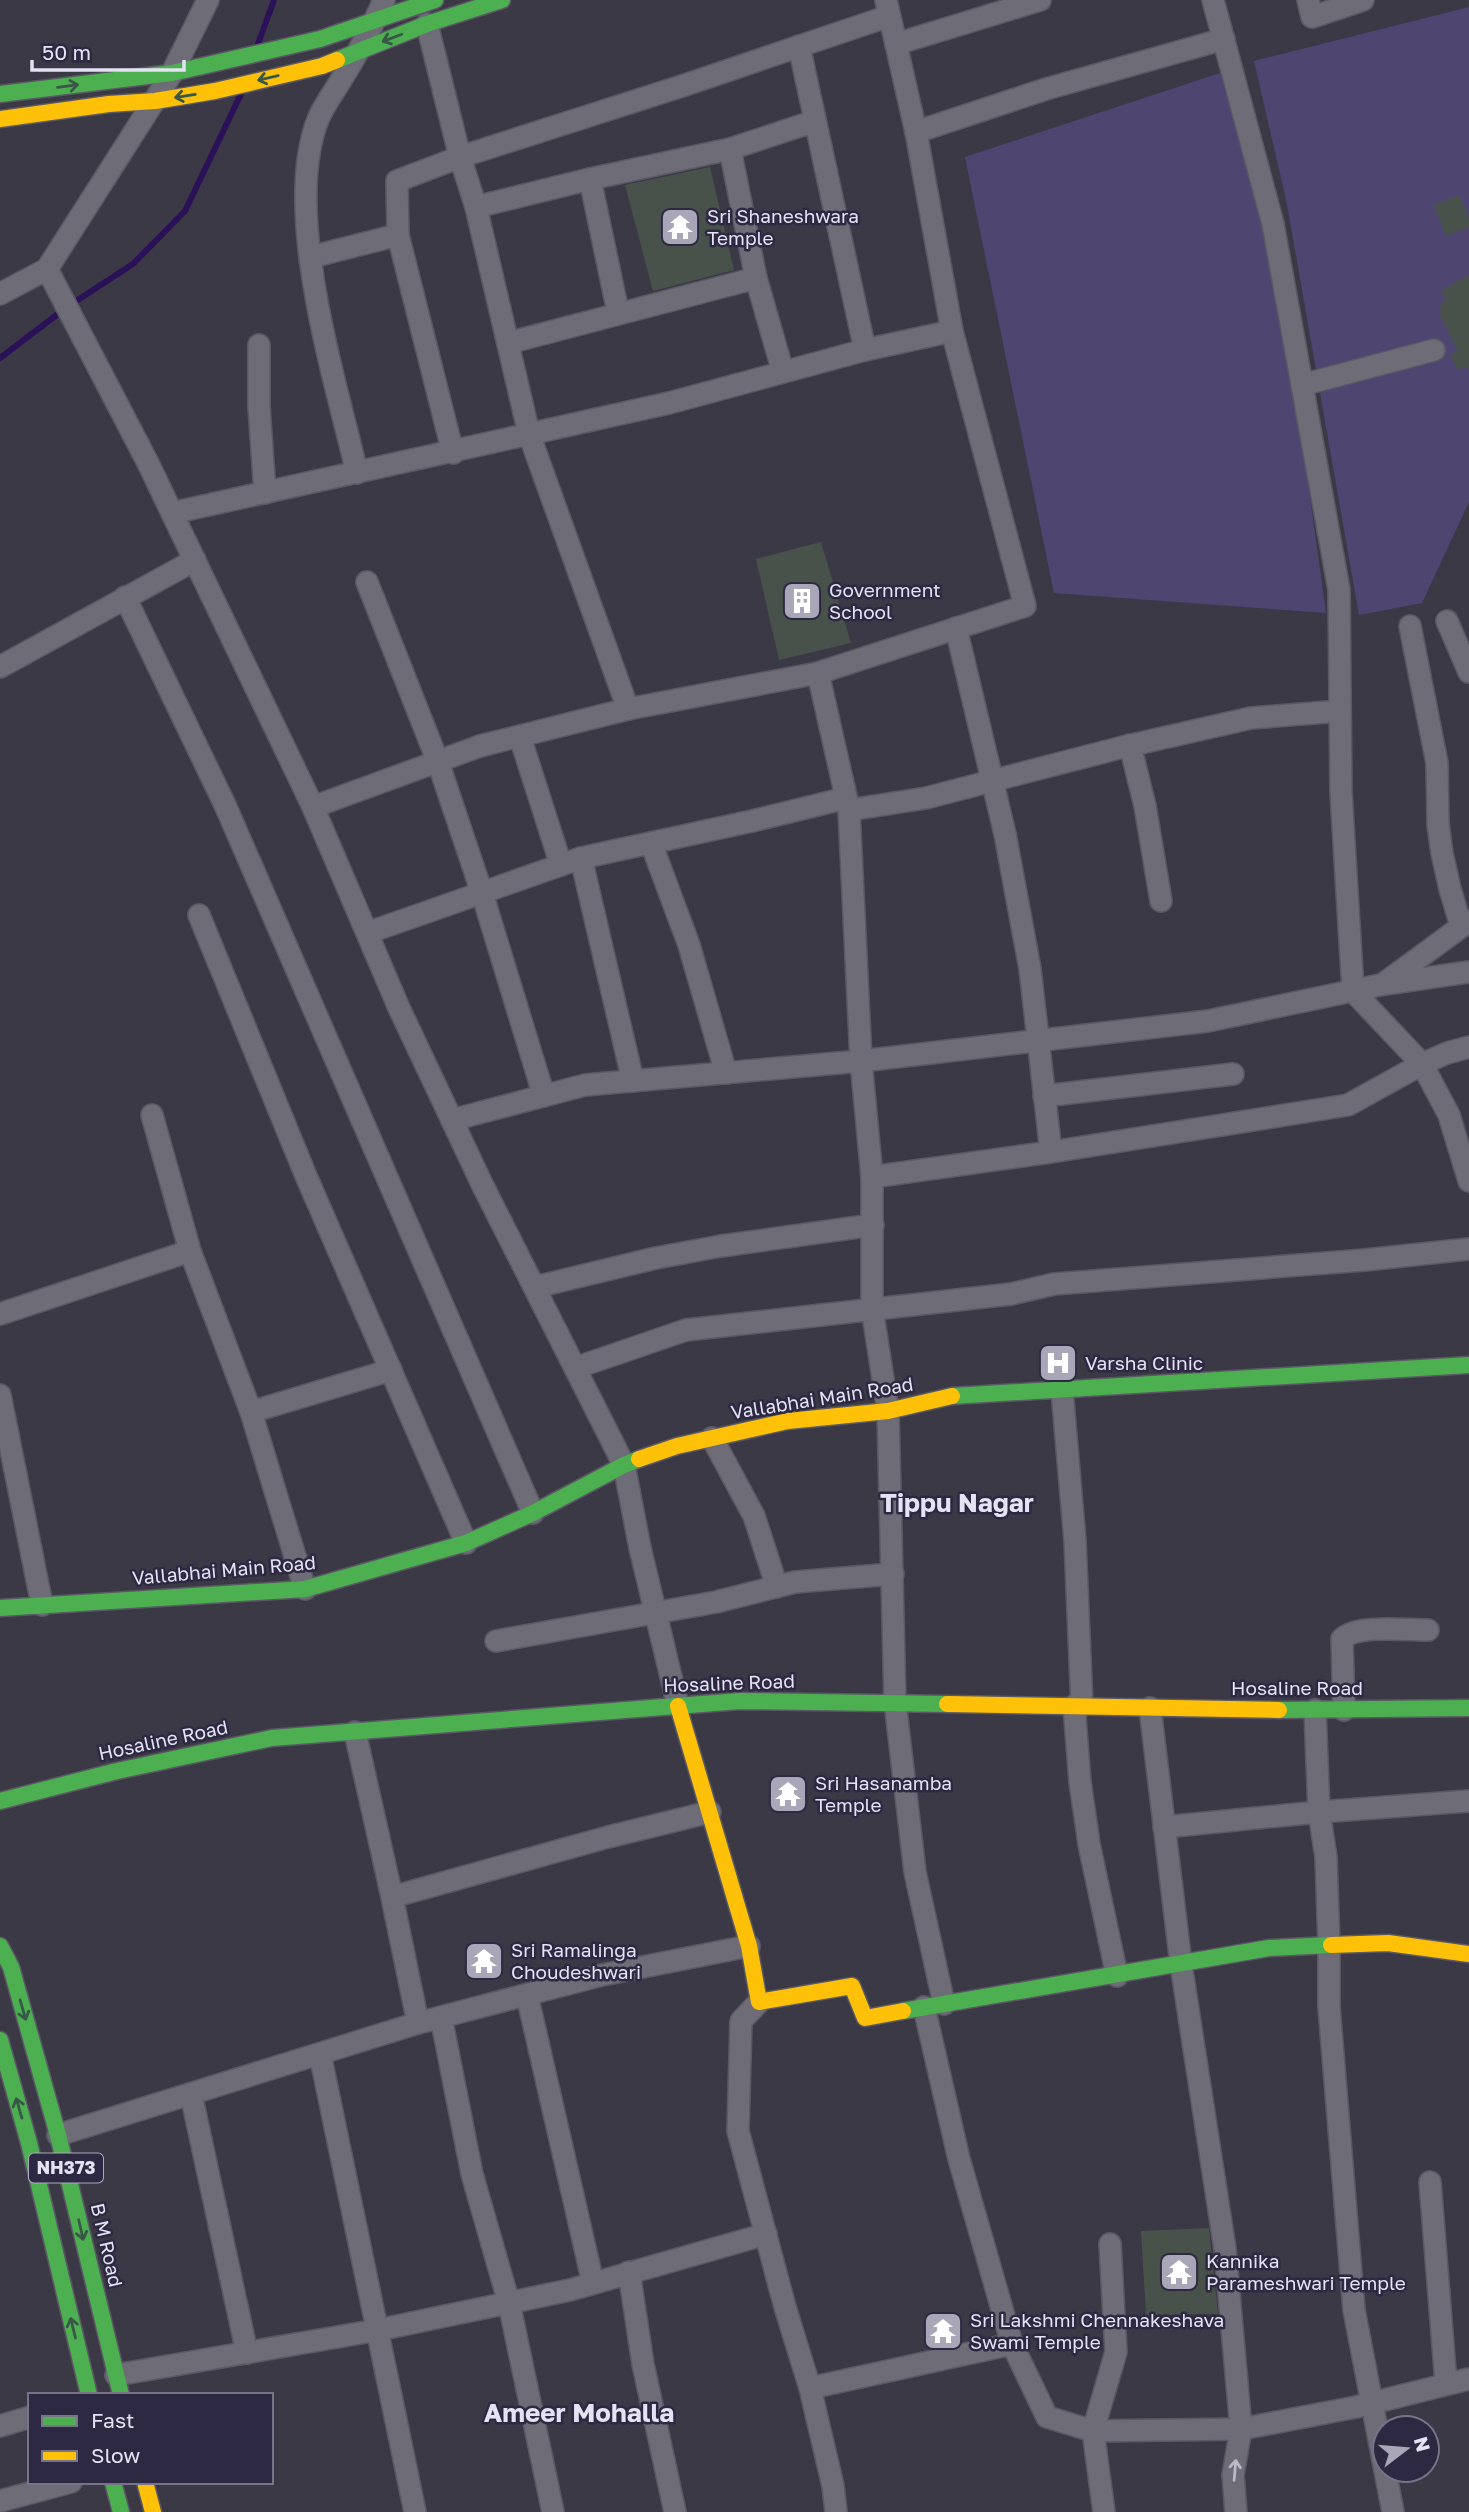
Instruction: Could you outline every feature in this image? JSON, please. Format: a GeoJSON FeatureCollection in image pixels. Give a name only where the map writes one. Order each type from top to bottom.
{"type":"FeatureCollection","features":[{"type":"Feature","properties":{"kind":"main road"},"geometry":{"type":"LineString","coordinates":[[0,94],[172,73],[214,64],[320,39],[380,9],[435,0]]}},
{"type":"Feature","properties":{"kind":"main road"},"geometry":{"type":"LineString","coordinates":[[0,119],[109,104],[155,101],[215,91],[322,66],[427,24],[502,0]]}},
{"type":"Feature","properties":{"kind":"main road","name":"Vallabhai Main Road"},"geometry":{"type":"LineString","coordinates":[[0,1608],[305,1589],[466,1543],[533,1513],[624,1465],[677,1446],[788,1421],[888,1411],[954,1396],[1469,1365]]}},
{"type":"Feature","properties":{"kind":"main road","name":"Hosaline Road"},"geometry":{"type":"LineString","coordinates":[[0,1801],[117,1771],[272,1738],[740,1701],[1315,1710],[1469,1708]]}},
{"type":"Feature","properties":{"kind":"main road"},"geometry":{"type":"LineString","coordinates":[[677,1706],[749,1946],[759,2002],[852,1986],[865,2018],[1269,1948],[1388,1943],[1469,1954]]}},
{"type":"Feature","properties":{"kind":"main road","name":"B M Road"},"geometry":{"type":"LineString","coordinates":[[0,1946],[11,1967],[58,2135],[118,2385]]}},
{"type":"Feature","properties":{"kind":"main road","name":"NH373"},"geometry":{"type":"LineString","coordinates":[[0,2040],[29,2143],[89,2393]]}},
{"type":"Feature","properties":{"kind":"main road"},"geometry":{"type":"LineString","coordinates":[[29,2143],[58,2135]]}},
{"type":"Feature","properties":{"kind":"main road"},"geometry":{"type":"LineString","coordinates":[[114,2484],[121,2512]]}},
{"type":"Feature","properties":{"kind":"main road"},"geometry":{"type":"LineString","coordinates":[[146,2484],[153,2512]]}},
{"type":"Feature","properties":{"kind":"street"},"geometry":{"type":"LineString","coordinates":[[0,294],[47,269],[172,73],[208,0]]}},
{"type":"Feature","properties":{"kind":"street"},"geometry":{"type":"LineString","coordinates":[[896,44],[1040,0]]}},
{"type":"Feature","properties":{"kind":"street"},"geometry":{"type":"LineString","coordinates":[[1213,0],[1273,224],[1339,590],[1341,792],[1353,991],[1422,1064],[1459,1112],[1469,1181]]}},
{"type":"Feature","properties":{"kind":"street"},"geometry":{"type":"LineString","coordinates":[[1308,0],[1312,18],[1363,0]]}},
{"type":"Feature","properties":{"kind":"street"},"geometry":{"type":"LineString","coordinates":[[313,807],[480,746],[628,709],[818,673],[1026,606],[952,331],[916,132],[888,8],[799,46],[460,157],[397,181],[398,235],[453,453]]}},
{"type":"Feature","properties":{"kind":"street"},"geometry":{"type":"LineString","coordinates":[[358,473],[321,318],[305,199],[310,146],[319,116],[380,9]]}},
{"type":"Feature","properties":{"kind":"street"},"geometry":{"type":"LineString","coordinates":[[427,24],[460,157],[476,207],[529,434],[628,709]]}},
{"type":"Feature","properties":{"kind":"street"},"geometry":{"type":"LineString","coordinates":[[916,132],[1046,89],[1224,39]]}},
{"type":"Feature","properties":{"kind":"street"},"geometry":{"type":"LineString","coordinates":[[799,46],[865,350]]}},
{"type":"Feature","properties":{"kind":"street"},"geometry":{"type":"LineString","coordinates":[[476,207],[730,149],[815,121]]}},
{"type":"Feature","properties":{"kind":"street"},"geometry":{"type":"LineString","coordinates":[[730,149],[756,278],[783,372]]}},
{"type":"Feature","properties":{"kind":"street"},"geometry":{"type":"LineString","coordinates":[[590,179],[618,312]]}},
{"type":"Feature","properties":{"kind":"street"},"geometry":{"type":"LineString","coordinates":[[311,257],[398,235]]}},
{"type":"Feature","properties":{"kind":"street"},"geometry":{"type":"LineString","coordinates":[[47,269],[195,560],[313,807],[399,1009],[624,1465],[677,1706]]}},
{"type":"Feature","properties":{"kind":"street"},"geometry":{"type":"LineString","coordinates":[[508,343],[756,278]]}},
{"type":"Feature","properties":{"kind":"street"},"geometry":{"type":"LineString","coordinates":[[172,513],[453,453],[669,403],[865,350],[952,331]]}},
{"type":"Feature","properties":{"kind":"street"},"geometry":{"type":"LineString","coordinates":[[259,345],[259,407],[265,493]]}},
{"type":"Feature","properties":{"kind":"street"},"geometry":{"type":"LineString","coordinates":[[1302,385],[1434,350]]}},
{"type":"Feature","properties":{"kind":"street"},"geometry":{"type":"LineString","coordinates":[[0,667],[195,560]]}},
{"type":"Feature","properties":{"kind":"street"},"geometry":{"type":"LineString","coordinates":[[367,582],[438,762],[482,893],[544,1096]]}},
{"type":"Feature","properties":{"kind":"street"},"geometry":{"type":"LineString","coordinates":[[125,597],[230,817],[533,1513]]}},
{"type":"Feature","properties":{"kind":"street"},"geometry":{"type":"LineString","coordinates":[[1447,621],[1469,673]]}},
{"type":"Feature","properties":{"kind":"street"},"geometry":{"type":"LineString","coordinates":[[1385,984],[1465,924],[1450,889],[1442,853],[1438,824],[1437,763],[1410,626]]}},
{"type":"Feature","properties":{"kind":"street"},"geometry":{"type":"LineString","coordinates":[[956,628],[1005,834],[1030,969],[1051,1152]]}},
{"type":"Feature","properties":{"kind":"street"},"geometry":{"type":"LineString","coordinates":[[818,673],[847,804],[861,1060],[872,1177],[872,1308],[888,1411],[895,1702],[915,1872],[958,2159],[1012,2344],[1047,2417],[1093,2431],[1241,2428],[1371,2404],[1469,2379]]}},
{"type":"Feature","properties":{"kind":"street"},"geometry":{"type":"LineString","coordinates":[[367,933],[581,858],[847,804],[926,798],[1251,718],[1340,710]]}},
{"type":"Feature","properties":{"kind":"street"},"geometry":{"type":"LineString","coordinates":[[520,737],[561,865]]}},
{"type":"Feature","properties":{"kind":"street"},"geometry":{"type":"LineString","coordinates":[[1130,746],[1145,806],[1161,901]]}},
{"type":"Feature","properties":{"kind":"street"},"geometry":{"type":"LineString","coordinates":[[651,843],[689,944],[726,1073]]}},
{"type":"Feature","properties":{"kind":"street"},"geometry":{"type":"LineString","coordinates":[[581,858],[633,1081]]}},
{"type":"Feature","properties":{"kind":"street"},"geometry":{"type":"LineString","coordinates":[[199,915],[306,1176],[466,1543]]}},
{"type":"Feature","properties":{"kind":"street"},"geometry":{"type":"LineString","coordinates":[[452,1120],[585,1085],[861,1060],[1208,1021],[1385,984],[1469,972]]}},
{"type":"Feature","properties":{"kind":"street"},"geometry":{"type":"LineString","coordinates":[[872,1177],[1348,1105],[1422,1064],[1469,1047]]}},
{"type":"Feature","properties":{"kind":"street"},"geometry":{"type":"LineString","coordinates":[[1044,1096],[1233,1074]]}},
{"type":"Feature","properties":{"kind":"street"},"geometry":{"type":"LineString","coordinates":[[152,1115],[190,1251],[251,1412],[305,1589]]}},
{"type":"Feature","properties":{"kind":"street"},"geometry":{"type":"LineString","coordinates":[[535,1287],[708,1248],[873,1225]]}},
{"type":"Feature","properties":{"kind":"street"},"geometry":{"type":"LineString","coordinates":[[575,1368],[686,1330],[1011,1294],[1054,1284],[1352,1262],[1469,1249]]}},
{"type":"Feature","properties":{"kind":"street"},"geometry":{"type":"LineString","coordinates":[[0,1314],[190,1251]]}},
{"type":"Feature","properties":{"kind":"street"},"geometry":{"type":"LineString","coordinates":[[251,1412],[391,1370]]}},
{"type":"Feature","properties":{"kind":"street"},"geometry":{"type":"LineString","coordinates":[[1062,1390],[1076,1541],[1080,1782],[1089,1844],[1117,1976]]}},
{"type":"Feature","properties":{"kind":"street"},"geometry":{"type":"LineString","coordinates":[[0,1395],[42,1605]]}},
{"type":"Feature","properties":{"kind":"street"},"geometry":{"type":"LineString","coordinates":[[712,1438],[754,1516],[777,1587]]}},
{"type":"Feature","properties":{"kind":"street"},"geometry":{"type":"LineString","coordinates":[[496,1641],[716,1602],[795,1582],[893,1574]]}},
{"type":"Feature","properties":{"kind":"street"},"geometry":{"type":"LineString","coordinates":[[1345,1710],[1342,1639],[1360,1631],[1428,1630]]}},
{"type":"Feature","properties":{"kind":"street"},"geometry":{"type":"LineString","coordinates":[[1150,1708],[1181,1964],[1225,2249],[1241,2428],[1233,2474],[1237,2512]]}},
{"type":"Feature","properties":{"kind":"street"},"geometry":{"type":"LineString","coordinates":[[1315,1710],[1319,1812],[1325,1857],[1329,2007],[1344,2213],[1354,2310],[1393,2512]]}},
{"type":"Feature","properties":{"kind":"street"},"geometry":{"type":"LineString","coordinates":[[355,1732],[393,1897],[418,2023]]}},
{"type":"Feature","properties":{"kind":"street"},"geometry":{"type":"LineString","coordinates":[[1164,1827],[1469,1801]]}},
{"type":"Feature","properties":{"kind":"street"},"geometry":{"type":"LineString","coordinates":[[393,1897],[608,1837],[710,1812]]}},
{"type":"Feature","properties":{"kind":"street"},"geometry":{"type":"LineString","coordinates":[[58,2135],[418,2023],[602,1975],[749,1946]]}},
{"type":"Feature","properties":{"kind":"street"},"geometry":{"type":"LineString","coordinates":[[527,1995],[593,2283]]}},
{"type":"Feature","properties":{"kind":"street"},"geometry":{"type":"LineString","coordinates":[[759,2002],[741,2021],[738,2131],[785,2308],[810,2388],[833,2486],[836,2512]]}},
{"type":"Feature","properties":{"kind":"street"},"geometry":{"type":"LineString","coordinates":[[441,2017],[472,2175],[509,2303],[553,2512]]}},
{"type":"Feature","properties":{"kind":"street"},"geometry":{"type":"LineString","coordinates":[[320,2054],[415,2512]]}},
{"type":"Feature","properties":{"kind":"street"},"geometry":{"type":"LineString","coordinates":[[191,2094],[247,2353]]}},
{"type":"Feature","properties":{"kind":"street"},"geometry":{"type":"LineString","coordinates":[[1430,2182],[1446,2383]]}},
{"type":"Feature","properties":{"kind":"street"},"geometry":{"type":"LineString","coordinates":[[118,2385],[247,2353],[509,2303],[593,2283],[766,2234]]}},
{"type":"Feature","properties":{"kind":"street"},"geometry":{"type":"LineString","coordinates":[[1104,2512],[1093,2431],[1116,2353],[1110,2244]]}},
{"type":"Feature","properties":{"kind":"street"},"geometry":{"type":"LineString","coordinates":[[629,2272],[643,2364],[675,2512]]}},
{"type":"Feature","properties":{"kind":"street"},"geometry":{"type":"LineString","coordinates":[[810,2388],[1012,2344]]}},
{"type":"Feature","properties":{"kind":"street"},"geometry":{"type":"LineString","coordinates":[[0,2426],[28,2418]]}},
{"type":"Feature","properties":{"kind":"street"},"geometry":{"type":"LineString","coordinates":[[0,2501],[64,2484]]}},
{"type":"Feature","properties":{"kind":"shaded area"},"geometry":{"type":"Polygon","coordinates":[[[1469,7],[1469,502],[1422,603],[1359,615],[1287,204],[1254,61],[1469,7]]]}},
{"type":"Feature","properties":{"kind":"shaded area"},"geometry":{"type":"Polygon","coordinates":[[[1220,73],[1261,218],[1303,447],[1326,613],[1054,593],[965,157],[1220,73]]]}},
{"type":"Feature","properties":{"kind":"building","name":"Sri Shaneshwara Temple"},"geometry":{"type":"Polygon","coordinates":[[[710,167],[734,270],[653,291],[625,185],[710,167]]]}},
{"type":"Feature","properties":{"kind":"building"},"geometry":{"type":"Polygon","coordinates":[[[1459,195],[1469,218],[1469,227],[1446,236],[1434,205],[1459,195]]]}},
{"type":"Feature","properties":{"kind":"building"},"geometry":{"type":"Polygon","coordinates":[[[1469,275],[1469,373],[1466,366],[1458,370],[1450,355],[1458,351],[1438,311],[1442,308],[1440,304],[1446,300],[1441,290],[1469,275]]]}},
{"type":"Feature","properties":{"kind":"building","name":"Government School"},"geometry":{"type":"Polygon","coordinates":[[[821,542],[851,643],[779,660],[756,559],[821,542]]]}},
{"type":"Feature","properties":{"kind":"building","name":"Kannika Parameshwari Temple"},"geometry":{"type":"Polygon","coordinates":[[[1209,2228],[1218,2314],[1146,2315],[1141,2231],[1209,2228]]]}},
{"type":"Feature","properties":{"kind":"waterway"},"geometry":{"type":"LineString","coordinates":[[258,44],[274,0]]}},
{"type":"Feature","properties":{"kind":"waterway"},"geometry":{"type":"LineString","coordinates":[[0,358],[67,307],[133,264],[185,211],[241,94]]}},
{"type":"Feature","properties":{"kind":"traffic: fast"},"geometry":{"type":"LineString","coordinates":[[0,94],[172,73],[320,39],[435,0]]}},
{"type":"Feature","properties":{"kind":"traffic: fast"},"geometry":{"type":"LineString","coordinates":[[337,60],[427,24],[502,0]]}},
{"type":"Feature","properties":{"kind":"traffic: fast"},"geometry":{"type":"LineString","coordinates":[[952,1396],[1469,1365]]}},
{"type":"Feature","properties":{"kind":"traffic: fast"},"geometry":{"type":"LineString","coordinates":[[0,1608],[305,1589],[466,1543],[533,1513],[639,1459]]}},
{"type":"Feature","properties":{"kind":"traffic: fast"},"geometry":{"type":"LineString","coordinates":[[0,1801],[117,1771],[272,1738],[740,1701],[947,1704]]}},
{"type":"Feature","properties":{"kind":"traffic: fast"},"geometry":{"type":"LineString","coordinates":[[1279,1710],[1469,1708]]}},
{"type":"Feature","properties":{"kind":"traffic: fast"},"geometry":{"type":"LineString","coordinates":[[903,2011],[1269,1948],[1331,1945]]}},
{"type":"Feature","properties":{"kind":"traffic: fast"},"geometry":{"type":"LineString","coordinates":[[0,1946],[11,1967],[58,2135],[121,2393]]}},
{"type":"Feature","properties":{"kind":"traffic: fast"},"geometry":{"type":"LineString","coordinates":[[0,2040],[29,2143],[89,2393]]}},
{"type":"Feature","properties":{"kind":"traffic: fast"},"geometry":{"type":"LineString","coordinates":[[114,2484],[121,2512]]}},
{"type":"Feature","properties":{"kind":"traffic: slow"},"geometry":{"type":"LineString","coordinates":[[0,119],[109,104],[155,101],[215,91],[322,66],[337,60]]}},
{"type":"Feature","properties":{"kind":"traffic: slow"},"geometry":{"type":"LineString","coordinates":[[639,1459],[677,1446],[788,1421],[888,1411],[952,1396]]}},
{"type":"Feature","properties":{"kind":"traffic: slow"},"geometry":{"type":"LineString","coordinates":[[947,1704],[1279,1710]]}},
{"type":"Feature","properties":{"kind":"traffic: slow"},"geometry":{"type":"LineString","coordinates":[[678,1706],[749,1946],[759,2002],[852,1986],[865,2018],[903,2011]]}},
{"type":"Feature","properties":{"kind":"traffic: slow"},"geometry":{"type":"LineString","coordinates":[[1331,1945],[1388,1943],[1469,1954]]}},
{"type":"Feature","properties":{"kind":"traffic: slow"},"geometry":{"type":"LineString","coordinates":[[146,2484],[153,2512]]}},
{"type":"Feature","properties":{"kind":"place","name":"Sri Shaneshwara Temple"},"geometry":{"type":"Point","coordinates":[680,227]}},
{"type":"Feature","properties":{"kind":"place","name":"Government School"},"geometry":{"type":"Point","coordinates":[802,601]}},
{"type":"Feature","properties":{"kind":"place","name":"Varsha Clinic"},"geometry":{"type":"Point","coordinates":[1058,1363]}},
{"type":"Feature","properties":{"kind":"place","name":"Sri Hasanamba Temple"},"geometry":{"type":"Point","coordinates":[788,1794]}},
{"type":"Feature","properties":{"kind":"place","name":"Sri Ramalinga Choudeshwari"},"geometry":{"type":"Point","coordinates":[484,1961]}},
{"type":"Feature","properties":{"kind":"place","name":"Kannika Parameshwari Temple"},"geometry":{"type":"Point","coordinates":[1179,2272]}},
{"type":"Feature","properties":{"kind":"place","name":"Sri Lakshmi Chennakeshava Swami Temple"},"geometry":{"type":"Point","coordinates":[943,2331]}},
{"type":"Feature","properties":{"kind":"district","name":"Tippu Nagar"},"geometry":{"type":"Point","coordinates":[957,1503]}},
{"type":"Feature","properties":{"kind":"district","name":"Ameer Mohalla"},"geometry":{"type":"Point","coordinates":[579,2413]}}]}
